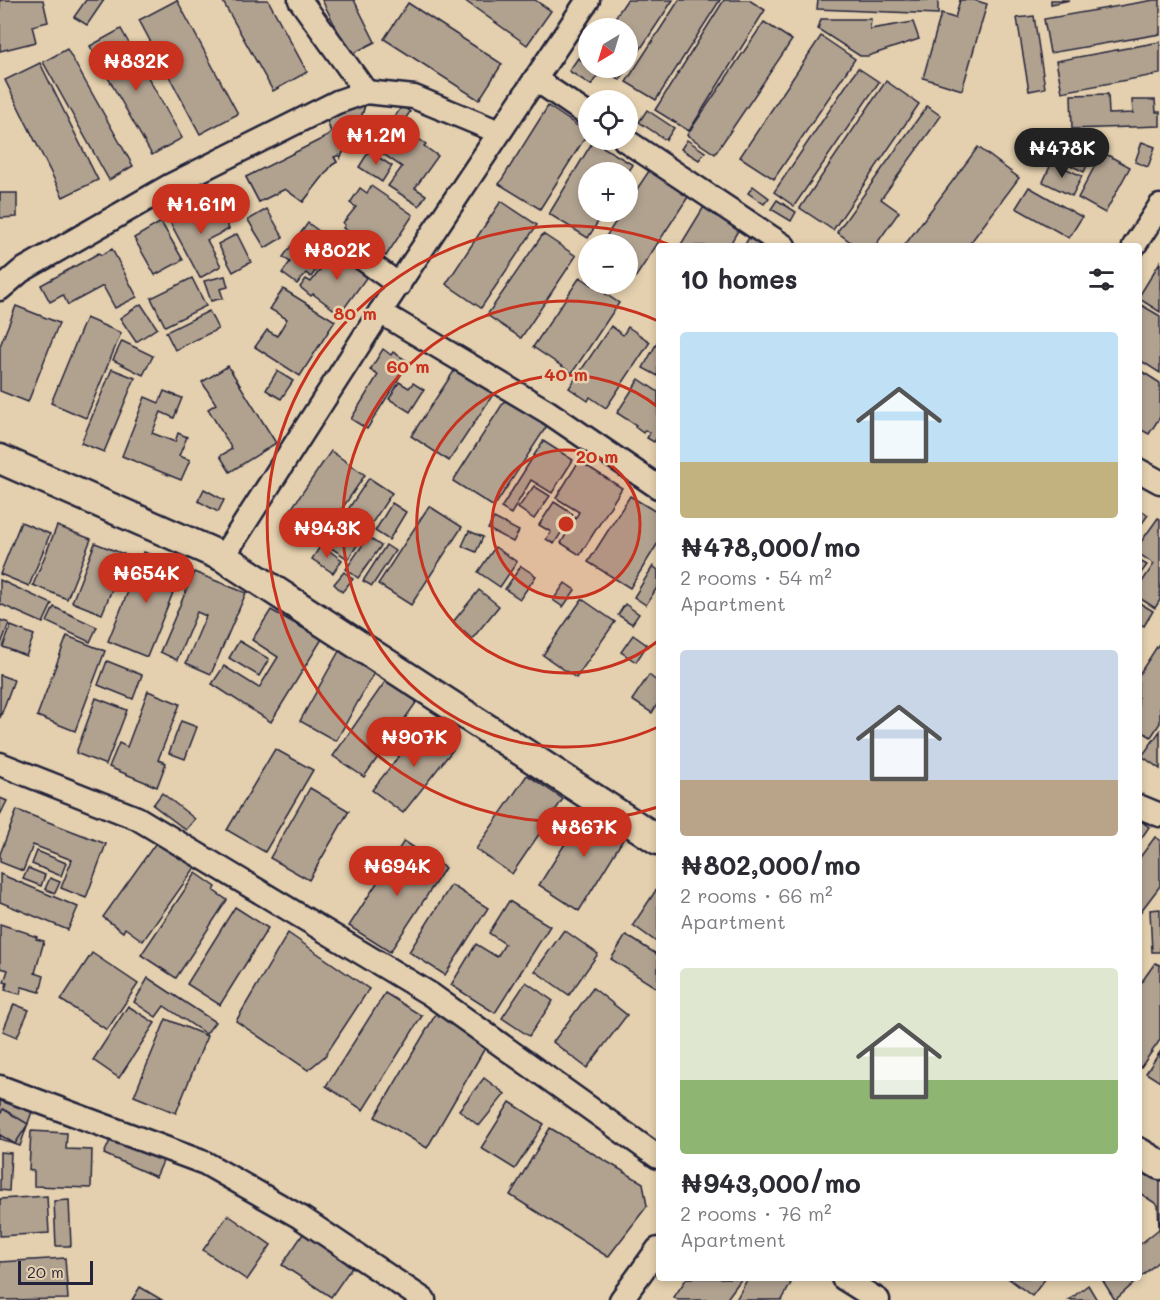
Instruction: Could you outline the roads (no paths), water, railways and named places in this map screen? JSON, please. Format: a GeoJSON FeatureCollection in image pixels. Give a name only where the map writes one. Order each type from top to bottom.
{"type":"FeatureCollection","features":[{"type":"Feature","properties":{"kind":"street"},"geometry":{"type":"LineString","coordinates":[[300,0],[366,92]]}},
{"type":"Feature","properties":{"kind":"street"},"geometry":{"type":"LineString","coordinates":[[224,557],[380,312],[588,0]]}},
{"type":"Feature","properties":{"kind":"street"},"geometry":{"type":"LineString","coordinates":[[535,79],[578,108]]}},
{"type":"Feature","properties":{"kind":"street"},"geometry":{"type":"LineString","coordinates":[[0,289],[21,271],[171,185],[337,102],[366,92],[414,97],[499,132]]}},
{"type":"Feature","properties":{"kind":"street"},"geometry":{"type":"LineString","coordinates":[[638,149],[780,243]]}},
{"type":"Feature","properties":{"kind":"street"},"geometry":{"type":"LineString","coordinates":[[1136,243],[1160,206]]}},
{"type":"Feature","properties":{"kind":"street"},"geometry":{"type":"LineString","coordinates":[[344,245],[399,285]]}},
{"type":"Feature","properties":{"kind":"street"},"geometry":{"type":"LineString","coordinates":[[380,312],[548,412],[656,486]]}},
{"type":"Feature","properties":{"kind":"street"},"geometry":{"type":"LineString","coordinates":[[1,462],[224,557],[656,839]]}},
{"type":"Feature","properties":{"kind":"street"},"geometry":{"type":"LineString","coordinates":[[1142,472],[1160,482]]}},
{"type":"Feature","properties":{"kind":"street"},"geometry":{"type":"LineString","coordinates":[[0,764],[137,818],[430,994],[656,1156]]}},
{"type":"Feature","properties":{"kind":"street"},"geometry":{"type":"LineString","coordinates":[[1142,807],[1160,814]]}},
{"type":"Feature","properties":{"kind":"street"},"geometry":{"type":"LineString","coordinates":[[0,1087],[205,1163],[300,1217],[424,1300]]}},
{"type":"Feature","properties":{"kind":"street"},"geometry":{"type":"LineString","coordinates":[[1142,1155],[1160,1166]]}},
{"type":"Feature","properties":{"kind":"street"},"geometry":{"type":"LineString","coordinates":[[621,1300],[656,1252]]}},
{"type":"Feature","properties":{"kind":"street"},"geometry":{"type":"LineString","coordinates":[[848,1281],[878,1300]]}}]}
